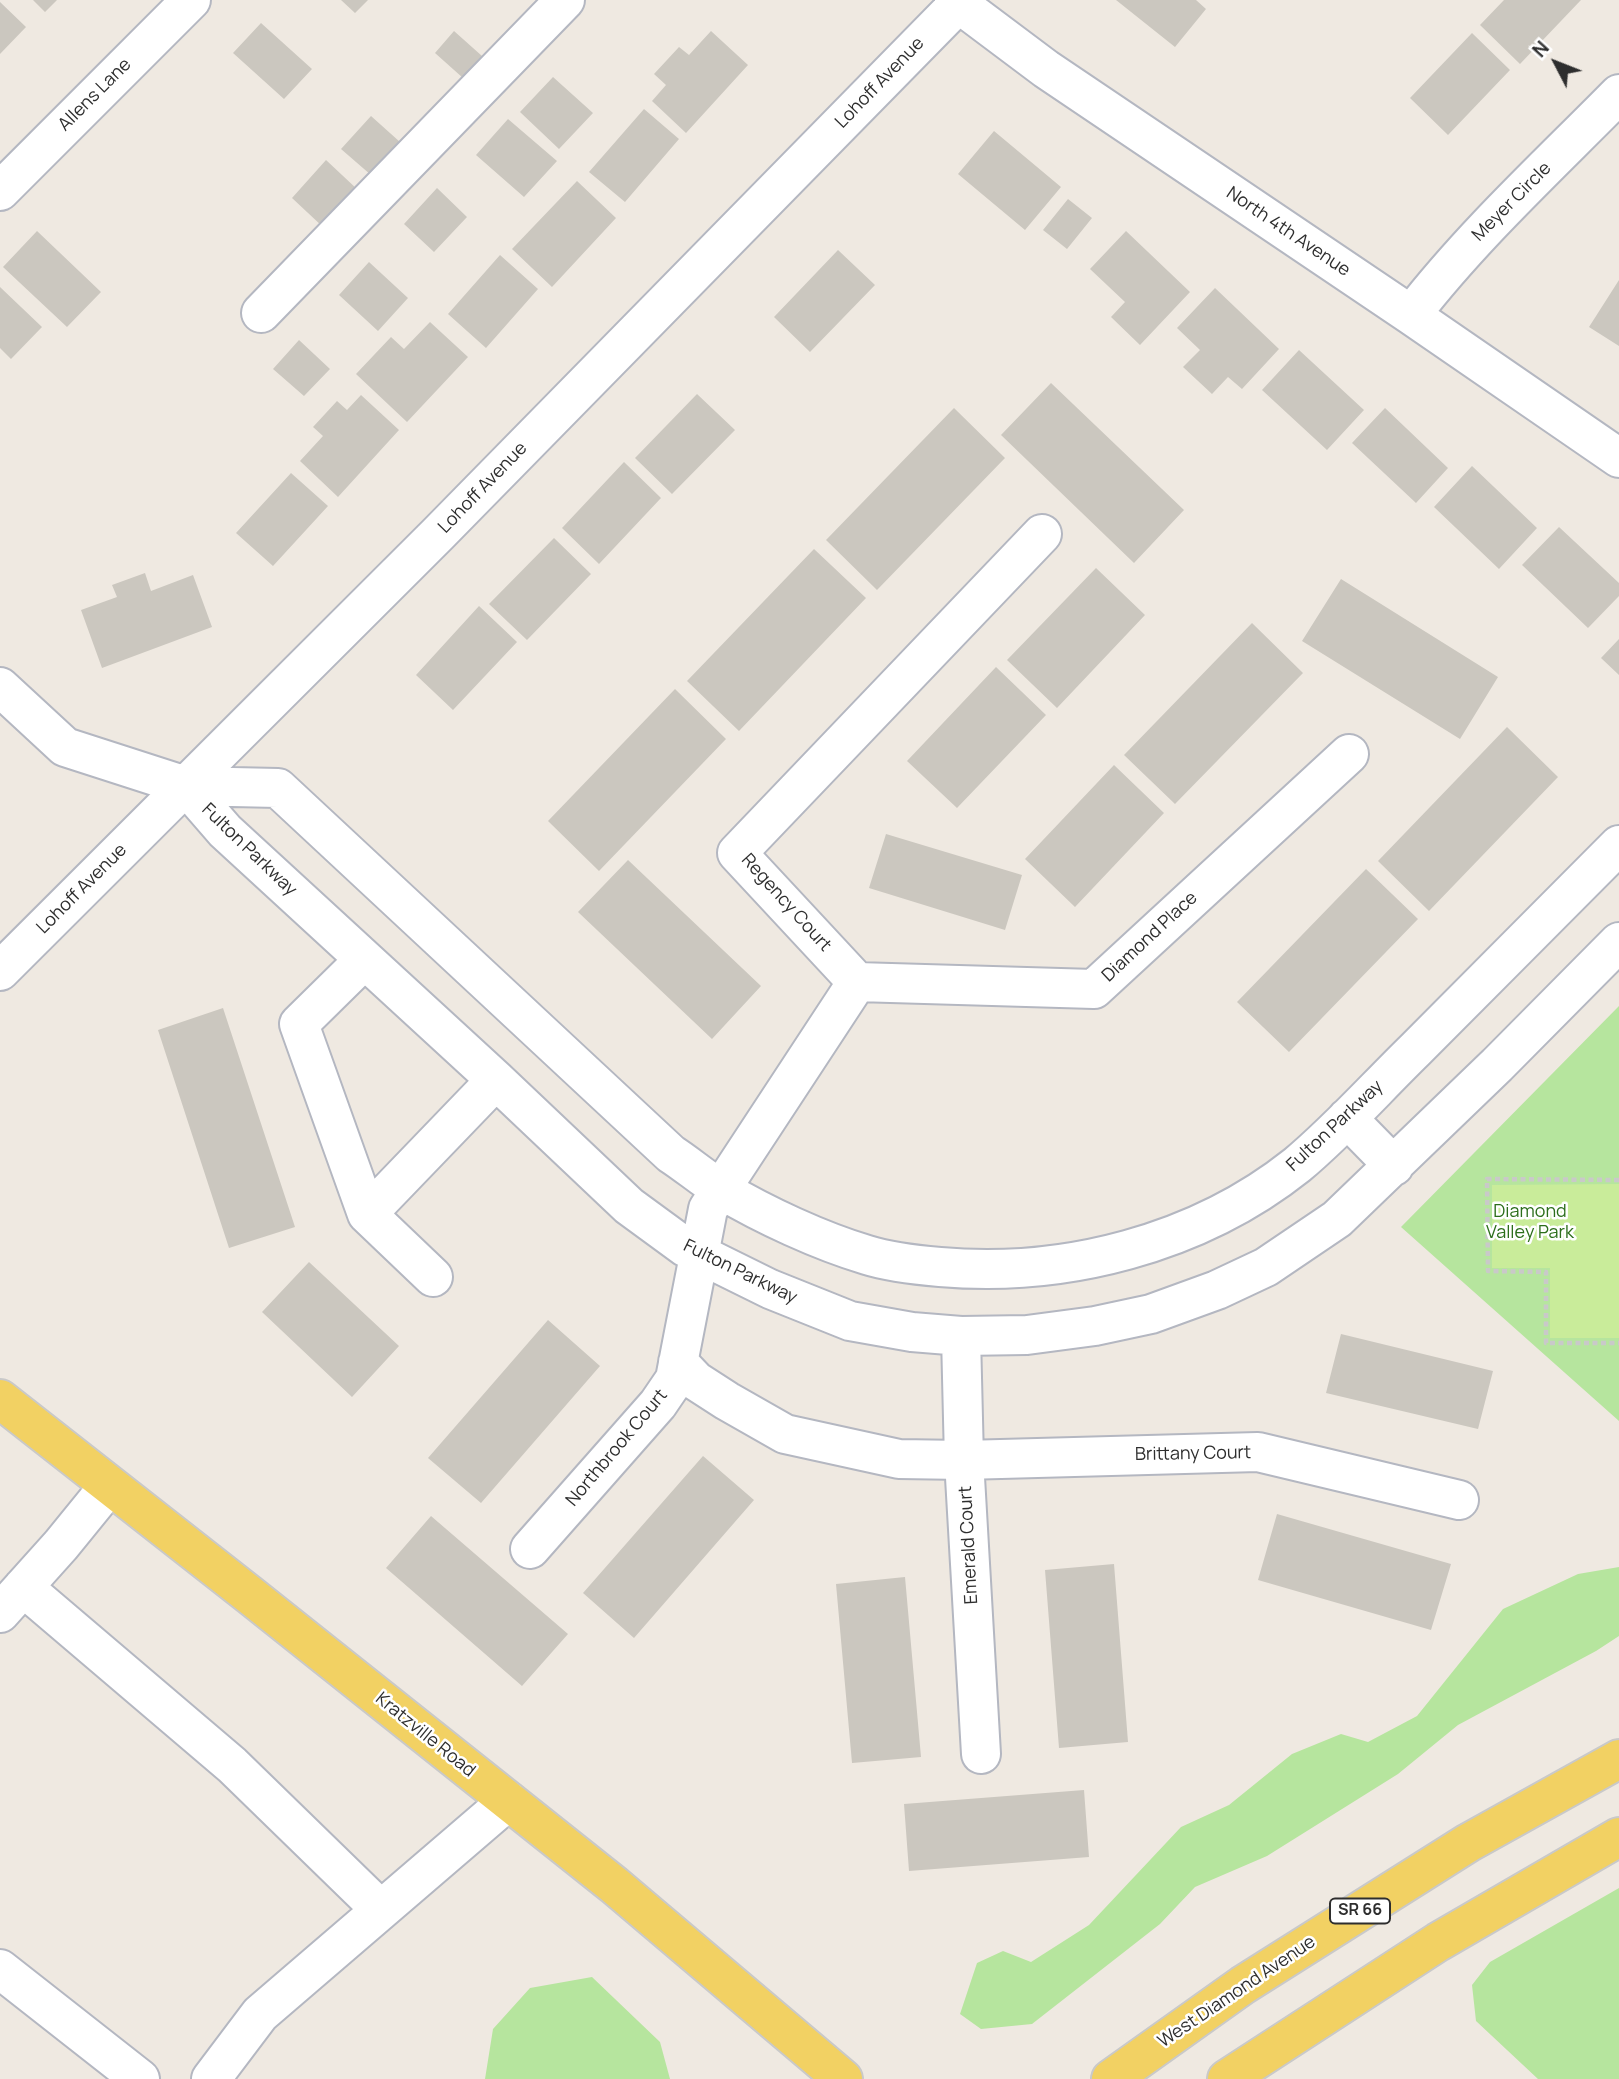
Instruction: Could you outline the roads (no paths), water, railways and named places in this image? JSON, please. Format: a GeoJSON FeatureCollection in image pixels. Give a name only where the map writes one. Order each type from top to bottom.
{"type":"FeatureCollection","features":[{"type":"Feature","properties":{"kind":"main road","name":"Kratzville Road"},"geometry":{"type":"LineString","coordinates":[[0,1399],[614,1885],[843,2079]]}},
{"type":"Feature","properties":{"kind":"main road","name":"West Diamond Avenue"},"geometry":{"type":"LineString","coordinates":[[1111,2079],[1243,1985],[1468,1843],[1619,1759]]}},
{"type":"Feature","properties":{"kind":"main road"},"geometry":{"type":"LineString","coordinates":[[1227,2079],[1438,1942],[1619,1837]]}},
{"type":"Feature","properties":{"kind":"street","name":"Allens Lane"},"geometry":{"type":"LineString","coordinates":[[0,191],[191,0]]}},
{"type":"Feature","properties":{"kind":"street"},"geometry":{"type":"LineString","coordinates":[[261,313],[565,0]]}},
{"type":"Feature","properties":{"kind":"street","name":"North 4th Avenue"},"geometry":{"type":"LineString","coordinates":[[958,1],[1046,69],[1411,314],[1619,458]]}},
{"type":"Feature","properties":{"kind":"street","name":"Lohoff Avenue"},"geometry":{"type":"LineString","coordinates":[[0,971],[438,534],[958,1]]}},
{"type":"Feature","properties":{"kind":"street","name":"Meyer Circle"},"geometry":{"type":"LineString","coordinates":[[1411,314],[1465,249],[1619,94]]}},
{"type":"Feature","properties":{"kind":"street","name":"Regency Court"},"geometry":{"type":"LineString","coordinates":[[857,982],[737,853],[1042,534]]}},
{"type":"Feature","properties":{"kind":"street"},"geometry":{"type":"LineString","coordinates":[[0,688],[65,747],[186,786]]}},
{"type":"Feature","properties":{"kind":"street","name":"Diamond Place"},"geometry":{"type":"LineString","coordinates":[[857,982],[1094,989],[1349,754]]}},
{"type":"Feature","properties":{"kind":"street","name":"Fulton Parkway"},"geometry":{"type":"LineString","coordinates":[[186,786],[225,831],[629,1206],[685,1247],[770,1289],[850,1321],[912,1332],[961,1336],[1027,1335],[1095,1326],[1151,1314],[1217,1290],[1266,1267],[1337,1219],[1394,1166],[1619,942]]}},
{"type":"Feature","properties":{"kind":"street","name":"Fulton Parkway"},"geometry":{"type":"LineString","coordinates":[[186,786],[278,788],[671,1153],[721,1189],[797,1228],[868,1255],[922,1265],[964,1269],[1021,1268],[1133,1249],[1192,1228],[1233,1208],[1296,1165],[1347,1118],[1619,845]]}},
{"type":"Feature","properties":{"kind":"street"},"geometry":{"type":"LineString","coordinates":[[364,960],[299,1024],[367,1214],[433,1277]]}},
{"type":"Feature","properties":{"kind":"street"},"geometry":{"type":"LineString","coordinates":[[699,1254],[708,1209],[857,982]]}},
{"type":"Feature","properties":{"kind":"street"},"geometry":{"type":"LineString","coordinates":[[367,1214],[496,1080]]}},
{"type":"Feature","properties":{"kind":"street"},"geometry":{"type":"LineString","coordinates":[[1347,1118],[1394,1166]]}},
{"type":"Feature","properties":{"kind":"street","name":"Northbrook Court"},"geometry":{"type":"LineString","coordinates":[[530,1549],[658,1404],[675,1379],[699,1254]]}},
{"type":"Feature","properties":{"kind":"street","name":"Emerald Court"},"geometry":{"type":"LineString","coordinates":[[961,1336],[964,1460],[981,1754]]}},
{"type":"Feature","properties":{"kind":"street","name":"Brittany Court"},"geometry":{"type":"LineString","coordinates":[[678,1362],[706,1388],[785,1434],[899,1459],[964,1460],[1258,1452],[1459,1500]]}},
{"type":"Feature","properties":{"kind":"street"},"geometry":{"type":"LineString","coordinates":[[109,1486],[12,1600],[232,1765],[381,1910]]}},
{"type":"Feature","properties":{"kind":"street"},"geometry":{"type":"LineString","coordinates":[[211,2079],[260,2014],[508,1801]]}},
{"type":"Feature","properties":{"kind":"street"},"geometry":{"type":"LineString","coordinates":[[0,1969],[139,2079]]}},
{"type":"Feature","properties":{"kind":"park label","name":"Diamond Valley Park"},"geometry":{"type":"Point","coordinates":[1530,1222]}}]}
